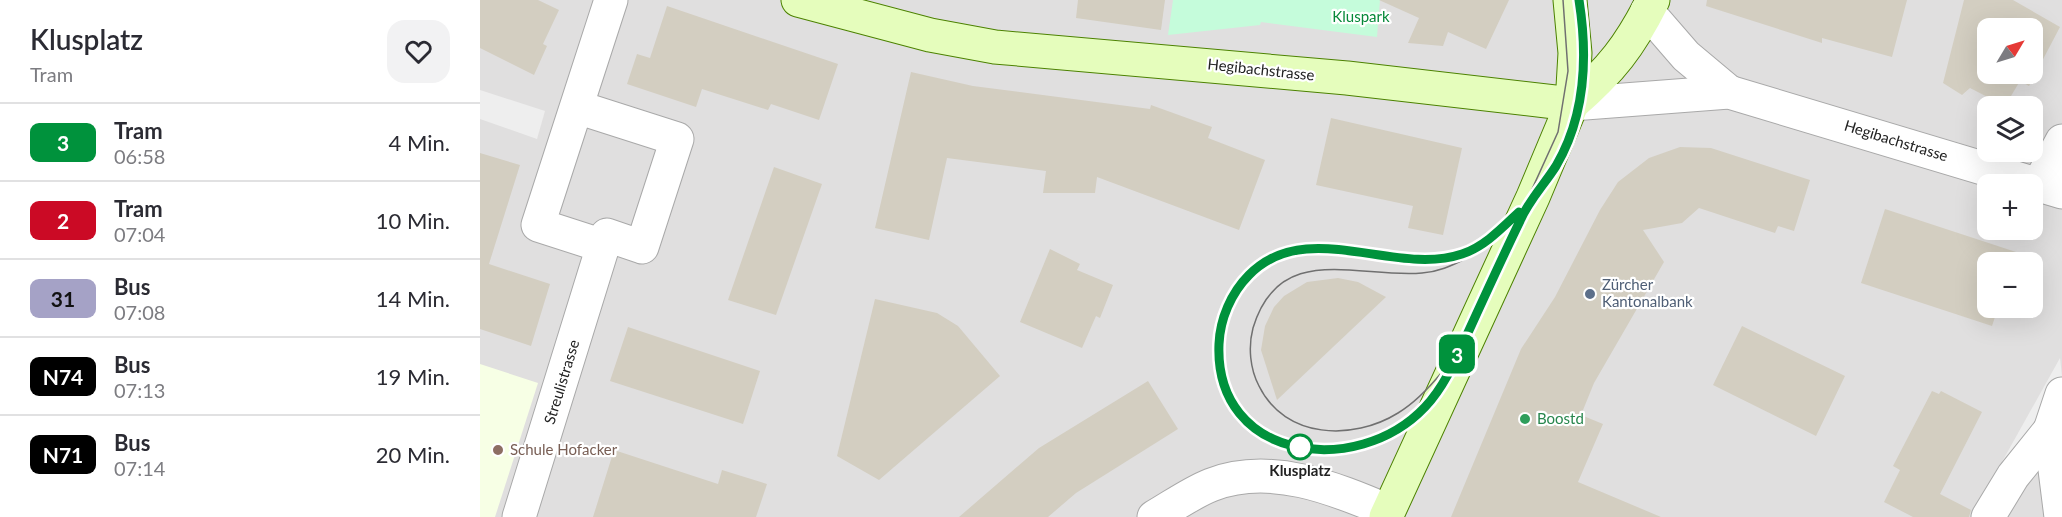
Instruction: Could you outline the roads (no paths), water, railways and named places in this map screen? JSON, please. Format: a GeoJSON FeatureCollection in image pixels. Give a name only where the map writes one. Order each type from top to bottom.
{"type":"FeatureCollection","features":[{"type":"Feature","properties":{"kind":"street"},"geometry":{"type":"LineString","coordinates":[[577,107],[677,140],[642,247],[607,235],[603,246],[538,225],[611,0]]}},
{"type":"Feature","properties":{"kind":"street","name":"Hegibachstrasse"},"geometry":{"type":"LineString","coordinates":[[798,0],[930,35],[995,47],[1347,78],[1572,104],[1730,92],[2050,188]]}},
{"type":"Feature","properties":{"kind":"street"},"geometry":{"type":"LineString","coordinates":[[1155,517],[1189,496],[1221,482],[1253,476],[1312,482],[1387,514],[1572,104],[1575,53],[1570,0]]}},
{"type":"Feature","properties":{"kind":"street"},"geometry":{"type":"LineString","coordinates":[[1572,104],[1600,80],[1624,52],[1650,6]]}},
{"type":"Feature","properties":{"kind":"street","name":"Hegibachstrasse"},"geometry":{"type":"LineString","coordinates":[[1650,6],[1686,56],[1730,92]]}},
{"type":"Feature","properties":{"kind":"street"},"geometry":{"type":"LineString","coordinates":[[2050,188],[2062,141]]}},
{"type":"Feature","properties":{"kind":"street","name":"Streulistrasse"},"geometry":{"type":"LineString","coordinates":[[519,517],[603,246]]}},
{"type":"Feature","properties":{"kind":"street"},"geometry":{"type":"LineString","coordinates":[[1988,517],[2013,476],[2050,430],[2062,394]]}},
{"type":"Feature","properties":{"kind":"street"},"geometry":{"type":"LineString","coordinates":[[2050,430],[2061,517]]}},
{"type":"Feature","properties":{"kind":"tram line"},"geometry":{"type":"LineString","coordinates":[[1501,229],[1469,252],[1438,259],[1410,259],[1325,249],[1298,250],[1272,257],[1249,274],[1237,289],[1222,324],[1219,343],[1222,376],[1234,404],[1253,425],[1277,440],[1305,449],[1335,450],[1366,445],[1395,432],[1412,420],[1426,405],[1449,372],[1558,132],[1568,71],[1563,0]]}},
{"type":"Feature","properties":{"kind":"tram line"},"geometry":{"type":"LineString","coordinates":[[1543,184],[1567,141],[1580,97],[1584,49],[1579,0]]}},
{"type":"Feature","properties":{"kind":"tram line","name":"3"},"geometry":{"type":"LineString","coordinates":[[1519,212],[1483,244],[1457,256],[1423,258],[1307,249],[1288,251],[1259,265],[1245,279],[1232,298],[1220,330],[1221,375],[1226,392],[1235,409],[1252,427],[1273,439],[1302,448],[1332,450],[1364,445],[1392,433],[1413,419],[1425,407],[1449,372],[1528,202],[1556,165],[1568,141],[1582,94],[1585,67],[1579,0]]}},
{"type":"Feature","properties":{"kind":"tram line"},"geometry":{"type":"LineString","coordinates":[[1442,372],[1411,404],[1380,422],[1341,431],[1321,430],[1285,417],[1271,404],[1259,386],[1254,372],[1251,358],[1251,335],[1265,301],[1282,283],[1302,274],[1324,270],[1422,273],[1444,268],[1465,259]]}},
{"type":"Feature","properties":{"kind":"place","name":"Zürcher Kantonalbank"},"geometry":{"type":"Point","coordinates":[1590,294]}},
{"type":"Feature","properties":{"kind":"place","name":"Boostd"},"geometry":{"type":"Point","coordinates":[1525,419]}},
{"type":"Feature","properties":{"kind":"place","name":"Klusplatz"},"geometry":{"type":"Point","coordinates":[1300,447]}},
{"type":"Feature","properties":{"kind":"place","name":"Schule Hofacker"},"geometry":{"type":"Point","coordinates":[498,450]}},
{"type":"Feature","properties":{"kind":"park label","name":"Kluspark"},"geometry":{"type":"Point","coordinates":[1361,17]}}]}
